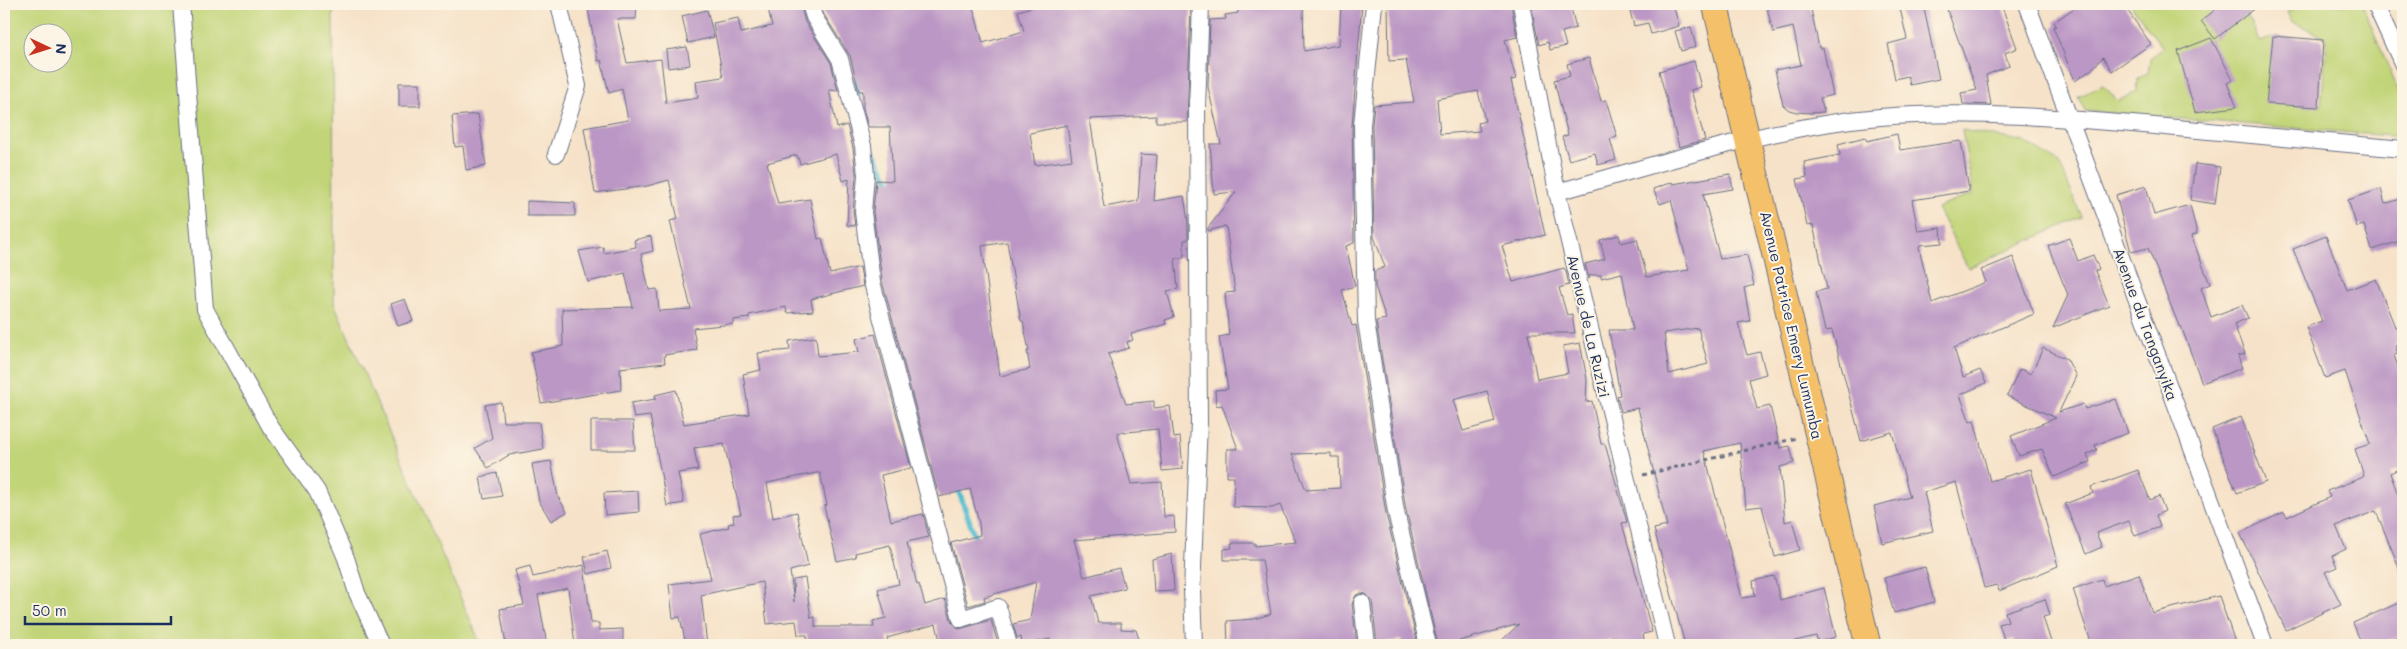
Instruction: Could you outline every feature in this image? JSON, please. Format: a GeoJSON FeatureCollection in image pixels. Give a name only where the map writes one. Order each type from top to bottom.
{"type":"FeatureCollection","features":[{"type":"Feature","properties":{"kind":"main road","name":"Avenue Patrice Emery Lumumba"},"geometry":{"type":"LineString","coordinates":[[1715,4],[1749,140],[1816,434],[1868,645]]}},
{"type":"Feature","properties":{"kind":"street"},"geometry":{"type":"LineString","coordinates":[[182,4],[204,309],[270,426],[317,491],[346,558],[357,593],[381,645]]}},
{"type":"Feature","properties":{"kind":"street"},"geometry":{"type":"LineString","coordinates":[[556,154],[578,86],[559,4]]}},
{"type":"Feature","properties":{"kind":"street"},"geometry":{"type":"LineString","coordinates":[[810,4],[814,17],[840,59],[863,146],[866,175],[863,212],[873,290],[961,619],[998,608],[1009,645]]}},
{"type":"Feature","properties":{"kind":"street"},"geometry":{"type":"LineString","coordinates":[[1194,645],[1192,591],[1199,422],[1196,107],[1201,4]]}},
{"type":"Feature","properties":{"kind":"street"},"geometry":{"type":"LineString","coordinates":[[1374,4],[1362,125],[1366,321],[1396,512],[1428,645]]}},
{"type":"Feature","properties":{"kind":"street","name":"Avenue de La Ruzizi"},"geometry":{"type":"LineString","coordinates":[[1521,4],[1557,192],[1604,392],[1628,478],[1667,645]]}},
{"type":"Feature","properties":{"kind":"street","name":"Avenue du Tanganyika"},"geometry":{"type":"LineString","coordinates":[[2027,4],[2265,645]]}},
{"type":"Feature","properties":{"kind":"street"},"geometry":{"type":"LineString","coordinates":[[2375,4],[2403,65]]}},
{"type":"Feature","properties":{"kind":"street"},"geometry":{"type":"LineString","coordinates":[[1557,192],[1749,140],[1832,123],[1879,117],[1966,114],[2071,119],[2403,149]]}},
{"type":"Feature","properties":{"kind":"street"},"geometry":{"type":"LineString","coordinates":[[1362,603],[1367,645]]}},
{"type":"Feature","properties":{"kind":"path"},"geometry":{"type":"LineString","coordinates":[[1628,478],[1816,434]]}},
{"type":"Feature","properties":{"kind":"green space"},"geometry":{"type":"Polygon","coordinates":[[[4,4],[333,4],[334,303],[481,645],[4,645],[4,4]]]}},
{"type":"Feature","properties":{"kind":"green space"},"geometry":{"type":"Polygon","coordinates":[[[2130,4],[2239,4],[2251,21],[2259,42],[2278,36],[2272,102],[2321,106],[2327,38],[2291,21],[2287,12],[2307,4],[2362,4],[2403,102],[2403,137],[2085,111],[2078,97],[2103,85],[2118,101],[2137,91],[2138,79],[2148,72],[2150,59],[2163,48],[2130,4]]]}},
{"type":"Feature","properties":{"kind":"green space"},"geometry":{"type":"Polygon","coordinates":[[[1962,130],[2025,142],[2059,163],[2082,217],[1968,268],[1937,208],[1973,194],[1962,130]]]}},
{"type":"Feature","properties":{"kind":"building"},"geometry":{"type":"Polygon","coordinates":[[[587,4],[637,4],[636,19],[617,19],[627,63],[661,59],[666,103],[698,98],[696,81],[723,77],[713,23],[738,18],[741,33],[772,26],[767,4],[800,4],[805,22],[831,63],[838,91],[829,90],[837,128],[847,125],[853,148],[856,175],[853,211],[855,226],[847,225],[849,179],[843,181],[836,154],[800,164],[797,155],[767,163],[778,204],[810,199],[818,239],[822,238],[830,274],[860,267],[863,286],[811,299],[813,311],[787,313],[786,307],[749,315],[749,318],[733,320],[733,324],[693,328],[697,350],[664,355],[665,363],[620,368],[621,390],[541,403],[531,352],[563,346],[562,309],[633,307],[625,273],[588,282],[579,251],[603,247],[604,253],[636,247],[634,240],[651,236],[653,251],[641,254],[649,290],[657,289],[659,311],[691,309],[670,221],[678,219],[669,180],[647,186],[595,193],[584,128],[628,120],[622,89],[609,93],[601,60],[598,61],[587,4]]]}},
{"type":"Feature","properties":{"kind":"building"},"geometry":{"type":"Polygon","coordinates":[[[820,4],[972,4],[983,43],[1024,31],[1018,11],[1042,4],[1191,4],[1187,122],[1156,122],[1156,116],[1090,119],[1104,207],[1138,201],[1141,154],[1157,155],[1154,201],[1184,196],[1188,221],[1188,240],[1184,240],[1184,258],[1175,258],[1178,289],[1167,291],[1174,317],[1165,320],[1166,324],[1131,334],[1133,340],[1127,342],[1129,348],[1108,354],[1126,404],[1154,401],[1154,408],[1170,406],[1174,438],[1180,437],[1183,469],[1162,471],[1158,429],[1117,433],[1131,484],[1162,482],[1164,517],[1174,516],[1175,532],[1074,540],[1084,577],[1119,568],[1125,588],[1091,596],[1098,623],[1121,623],[1121,629],[1136,630],[1141,645],[1081,645],[1080,641],[1064,645],[1052,645],[1050,639],[1022,645],[1021,637],[1017,638],[1013,624],[1030,620],[1036,582],[984,597],[985,601],[968,606],[951,543],[980,535],[979,523],[970,489],[939,497],[882,280],[873,212],[876,180],[893,181],[890,127],[868,127],[863,108],[863,91],[859,91],[850,56],[823,13],[820,4]],[[1067,125],[1030,133],[1035,165],[1072,160],[1067,125]],[[1007,242],[982,246],[1000,376],[1030,369],[1027,351],[1029,351],[1023,321],[1021,321],[1007,242]]]}},
{"type":"Feature","properties":{"kind":"building"},"geometry":{"type":"Polygon","coordinates":[[[1238,4],[1303,4],[1304,51],[1339,45],[1341,4],[1362,4],[1352,125],[1354,243],[1346,246],[1355,286],[1342,290],[1352,326],[1356,325],[1386,514],[1418,645],[1402,645],[1401,640],[1377,643],[1372,601],[1366,594],[1361,593],[1356,595],[1352,604],[1357,645],[1276,645],[1276,638],[1254,645],[1228,645],[1227,621],[1254,619],[1271,614],[1262,560],[1224,560],[1224,549],[1232,548],[1231,543],[1255,543],[1255,546],[1296,542],[1280,505],[1272,508],[1233,507],[1234,477],[1227,477],[1227,449],[1238,449],[1222,405],[1216,406],[1215,390],[1228,389],[1219,337],[1229,335],[1225,293],[1235,292],[1226,226],[1208,231],[1208,228],[1236,192],[1214,194],[1210,144],[1221,144],[1208,87],[1210,20],[1226,19],[1225,15],[1238,13],[1238,4]],[[1331,453],[1292,454],[1306,490],[1340,488],[1339,457],[1331,457],[1331,453]]]}},
{"type":"Feature","properties":{"kind":"building"},"geometry":{"type":"Polygon","coordinates":[[[1388,4],[1511,4],[1517,37],[1505,40],[1516,79],[1511,80],[1545,235],[1502,246],[1513,282],[1564,268],[1566,271],[1569,285],[1559,288],[1567,315],[1572,314],[1575,333],[1528,333],[1537,379],[1568,373],[1563,346],[1580,343],[1587,379],[1586,402],[1592,401],[1601,444],[1605,444],[1627,522],[1622,523],[1652,632],[1643,634],[1645,645],[1612,645],[1611,639],[1590,645],[1497,645],[1519,624],[1445,645],[1438,645],[1406,510],[1376,321],[1386,319],[1375,286],[1375,271],[1385,267],[1374,237],[1372,125],[1374,105],[1414,102],[1406,60],[1389,61],[1388,4]],[[1478,91],[1437,99],[1440,134],[1480,131],[1478,123],[1485,121],[1478,91]],[[1487,391],[1453,400],[1463,431],[1495,422],[1487,391]]]}},
{"type":"Feature","properties":{"kind":"building"},"geometry":{"type":"Polygon","coordinates":[[[1531,4],[1570,4],[1576,28],[1562,32],[1566,46],[1550,50],[1548,42],[1539,45],[1531,4]]]}},
{"type":"Feature","properties":{"kind":"building"},"geometry":{"type":"Polygon","coordinates":[[[1628,4],[1673,4],[1679,26],[1651,34],[1648,23],[1634,26],[1628,4]]]}},
{"type":"Feature","properties":{"kind":"building"},"geometry":{"type":"Polygon","coordinates":[[[1766,4],[1810,4],[1819,48],[1823,48],[1833,95],[1820,98],[1824,112],[1797,112],[1789,110],[1783,105],[1775,70],[1801,65],[1793,27],[1773,32],[1766,4]]]}},
{"type":"Feature","properties":{"kind":"building"},"geometry":{"type":"Polygon","coordinates":[[[1899,4],[1923,4],[1939,79],[1910,85],[1908,76],[1895,79],[1888,44],[1907,39],[1899,4]]]}},
{"type":"Feature","properties":{"kind":"building"},"geometry":{"type":"Polygon","coordinates":[[[1945,4],[2001,4],[2017,48],[2005,53],[2009,66],[1986,75],[1991,105],[1963,104],[1961,93],[1977,90],[1945,4]]]}},
{"type":"Feature","properties":{"kind":"building"},"geometry":{"type":"Polygon","coordinates":[[[2080,4],[2123,4],[2151,44],[2112,71],[2103,57],[2091,70],[2075,81],[2053,27],[2056,26],[2054,22],[2080,4]]]}},
{"type":"Feature","properties":{"kind":"building"},"geometry":{"type":"Polygon","coordinates":[[[2210,4],[2261,4],[2215,39],[2201,21],[2215,10],[2210,4]]]}},
{"type":"Feature","properties":{"kind":"building"},"geometry":{"type":"Polygon","coordinates":[[[707,10],[714,37],[688,43],[682,16],[707,10]]]}},
{"type":"Feature","properties":{"kind":"building"},"geometry":{"type":"Polygon","coordinates":[[[1691,27],[1696,47],[1681,51],[1675,31],[1691,27]]]}},
{"type":"Feature","properties":{"kind":"building"},"geometry":{"type":"Polygon","coordinates":[[[2273,36],[2323,40],[2319,107],[2266,104],[2273,36]]]}},
{"type":"Feature","properties":{"kind":"building"},"geometry":{"type":"Polygon","coordinates":[[[2211,38],[2233,80],[2227,83],[2237,107],[2195,112],[2178,51],[2211,38]]]}},
{"type":"Feature","properties":{"kind":"building"},"geometry":{"type":"Polygon","coordinates":[[[687,47],[690,65],[668,68],[666,50],[687,47]]]}},
{"type":"Feature","properties":{"kind":"building"},"geometry":{"type":"Polygon","coordinates":[[[1589,58],[1601,101],[1606,100],[1617,137],[1610,139],[1616,160],[1598,165],[1595,153],[1569,160],[1562,137],[1568,135],[1554,80],[1570,76],[1567,64],[1589,58]]]}},
{"type":"Feature","properties":{"kind":"building"},"geometry":{"type":"Polygon","coordinates":[[[1694,61],[1701,87],[1691,90],[1705,140],[1679,147],[1659,71],[1694,61]]]}},
{"type":"Feature","properties":{"kind":"building"},"geometry":{"type":"Polygon","coordinates":[[[399,83],[420,83],[420,106],[399,106],[399,83]]]}},
{"type":"Feature","properties":{"kind":"building"},"geometry":{"type":"Polygon","coordinates":[[[478,114],[486,166],[466,170],[463,146],[455,147],[452,116],[478,114]]]}},
{"type":"Feature","properties":{"kind":"building"},"geometry":{"type":"Polygon","coordinates":[[[1897,134],[1900,150],[1961,141],[1969,191],[1912,200],[1918,231],[1941,228],[1942,243],[1920,245],[1919,247],[1932,303],[1986,282],[1981,270],[2013,257],[2034,314],[1954,348],[1963,377],[1980,370],[1986,383],[1960,395],[1970,422],[1974,420],[1990,481],[2031,469],[2058,566],[1999,591],[1997,585],[1984,588],[1956,482],[1924,492],[1933,531],[1882,543],[1874,506],[1910,497],[1892,432],[1861,441],[1832,330],[1825,331],[1816,292],[1827,289],[1813,225],[1807,226],[1797,179],[1807,177],[1804,162],[1840,155],[1838,144],[1865,137],[1867,141],[1897,134]]]}},
{"type":"Feature","properties":{"kind":"building"},"geometry":{"type":"Polygon","coordinates":[[[2195,164],[2220,167],[2215,204],[2190,200],[2195,164]]]}},
{"type":"Feature","properties":{"kind":"building"},"geometry":{"type":"Polygon","coordinates":[[[1730,174],[1733,189],[1703,194],[1720,259],[1747,255],[1754,285],[1744,288],[1750,321],[1738,323],[1747,355],[1760,352],[1766,374],[1749,379],[1757,409],[1770,406],[1780,448],[1790,446],[1794,463],[1780,467],[1785,522],[1792,520],[1800,550],[1775,557],[1762,506],[1746,508],[1740,443],[1704,451],[1742,598],[1755,596],[1753,581],[1774,576],[1780,600],[1824,588],[1836,637],[1818,642],[1816,636],[1778,645],[1685,645],[1654,529],[1667,526],[1638,408],[1621,412],[1617,396],[1620,395],[1609,330],[1633,330],[1622,273],[1601,278],[1601,275],[1590,275],[1589,279],[1585,264],[1605,259],[1600,240],[1619,235],[1621,243],[1637,239],[1647,277],[1689,270],[1671,200],[1660,204],[1653,189],[1672,182],[1673,184],[1730,174]],[[1698,328],[1664,333],[1669,374],[1708,364],[1698,328]]]}},
{"type":"Feature","properties":{"kind":"building"},"geometry":{"type":"Polygon","coordinates":[[[2146,186],[2154,215],[2190,205],[2197,234],[2191,236],[2210,284],[2201,288],[2211,317],[2242,305],[2248,318],[2234,324],[2245,354],[2238,356],[2242,368],[2202,383],[2181,326],[2179,326],[2148,248],[2131,252],[2116,195],[2146,186]]]}},
{"type":"Feature","properties":{"kind":"building"},"geometry":{"type":"Polygon","coordinates":[[[2381,189],[2385,204],[2403,198],[2403,240],[2372,250],[2364,225],[2357,227],[2348,200],[2381,189]]]}},
{"type":"Feature","properties":{"kind":"building"},"geometry":{"type":"Polygon","coordinates":[[[527,201],[575,203],[575,216],[527,216],[527,201]]]}},
{"type":"Feature","properties":{"kind":"building"},"geometry":{"type":"Polygon","coordinates":[[[2326,236],[2347,290],[2376,279],[2395,327],[2403,324],[2403,342],[2395,345],[2398,354],[2394,355],[2403,382],[2403,467],[2390,473],[2403,508],[2403,577],[2376,511],[2336,526],[2346,549],[2332,556],[2337,567],[2325,572],[2341,604],[2286,630],[2240,533],[2284,512],[2287,517],[2330,497],[2327,491],[2364,476],[2355,449],[2370,444],[2345,371],[2325,378],[2306,327],[2322,321],[2293,249],[2326,236]]]}},
{"type":"Feature","properties":{"kind":"building"},"geometry":{"type":"Polygon","coordinates":[[[2069,238],[2078,261],[2093,255],[2099,269],[2095,271],[2109,305],[2053,328],[2068,295],[2048,246],[2069,238]]]}},
{"type":"Feature","properties":{"kind":"building"},"geometry":{"type":"Polygon","coordinates":[[[405,299],[413,321],[398,326],[391,304],[405,299]]]}},
{"type":"Feature","properties":{"kind":"building"},"geometry":{"type":"Polygon","coordinates":[[[875,334],[911,468],[881,475],[891,521],[923,514],[929,537],[907,542],[917,585],[919,584],[925,605],[945,599],[952,622],[959,629],[991,620],[998,644],[941,645],[936,624],[887,638],[889,645],[808,645],[807,635],[798,635],[796,621],[767,624],[762,582],[701,595],[707,645],[686,645],[680,617],[673,618],[669,584],[711,579],[700,534],[729,527],[728,524],[734,523],[733,515],[741,514],[724,444],[694,448],[698,470],[678,473],[684,503],[667,506],[650,416],[634,418],[631,403],[656,399],[655,395],[676,390],[684,424],[749,414],[743,374],[761,370],[758,353],[790,350],[789,341],[816,337],[818,356],[859,352],[856,339],[875,334]],[[820,473],[767,483],[773,518],[797,512],[808,566],[790,571],[794,602],[793,580],[805,578],[811,618],[815,617],[815,627],[874,627],[873,621],[886,618],[878,589],[899,584],[890,545],[855,553],[856,557],[837,561],[824,506],[827,505],[820,473]]]}},
{"type":"Feature","properties":{"kind":"building"},"geometry":{"type":"Polygon","coordinates":[[[2043,348],[2067,359],[2076,376],[2059,412],[2083,404],[2085,409],[2116,399],[2128,433],[2095,445],[2097,450],[2087,454],[2090,462],[2054,477],[2042,449],[2019,456],[2011,436],[2056,418],[2007,396],[2020,369],[2031,374],[2043,348]]]}},
{"type":"Feature","properties":{"kind":"building"},"geometry":{"type":"Polygon","coordinates":[[[501,402],[503,422],[539,422],[543,449],[509,455],[488,468],[475,448],[492,438],[485,405],[501,402]]]}},
{"type":"Feature","properties":{"kind":"building"},"geometry":{"type":"Polygon","coordinates":[[[2241,417],[2266,482],[2237,493],[2212,429],[2241,417]]]}},
{"type":"Feature","properties":{"kind":"building"},"geometry":{"type":"Polygon","coordinates":[[[591,421],[633,421],[635,450],[591,450],[591,421]]]}},
{"type":"Feature","properties":{"kind":"building"},"geometry":{"type":"Polygon","coordinates":[[[551,461],[558,497],[567,512],[551,521],[539,501],[532,464],[551,461]]]}},
{"type":"Feature","properties":{"kind":"building"},"geometry":{"type":"Polygon","coordinates":[[[2138,470],[2150,500],[2159,496],[2165,511],[2156,515],[2160,527],[2135,536],[2129,521],[2096,533],[2102,547],[2086,554],[2065,504],[2093,493],[2091,487],[2138,470]]]}},
{"type":"Feature","properties":{"kind":"building"},"geometry":{"type":"Polygon","coordinates":[[[497,473],[502,496],[484,499],[480,477],[497,473]]]}},
{"type":"Feature","properties":{"kind":"building"},"geometry":{"type":"Polygon","coordinates":[[[638,491],[639,512],[605,515],[604,493],[638,491]]]}},
{"type":"Feature","properties":{"kind":"building"},"geometry":{"type":"Polygon","coordinates":[[[607,551],[611,568],[588,574],[584,557],[607,551]]]}},
{"type":"Feature","properties":{"kind":"building"},"geometry":{"type":"Polygon","coordinates":[[[1172,554],[1174,591],[1154,592],[1152,559],[1172,554]]]}},
{"type":"Feature","properties":{"kind":"building"},"geometry":{"type":"Polygon","coordinates":[[[584,565],[591,623],[599,623],[599,630],[623,629],[623,645],[575,645],[568,588],[538,595],[547,645],[506,645],[500,609],[524,605],[515,570],[530,566],[533,577],[584,565]]]}},
{"type":"Feature","properties":{"kind":"building"},"geometry":{"type":"Polygon","coordinates":[[[1925,567],[1934,602],[1894,613],[1884,578],[1925,567]]]}},
{"type":"Feature","properties":{"kind":"building"},"geometry":{"type":"Polygon","coordinates":[[[2139,574],[2152,613],[2219,596],[2236,645],[2092,645],[2073,589],[2102,579],[2104,586],[2139,574]]]}},
{"type":"Feature","properties":{"kind":"building"},"geometry":{"type":"Polygon","coordinates":[[[2045,599],[2050,615],[2043,617],[2051,642],[2043,645],[2016,645],[2014,639],[2005,642],[1999,624],[2008,621],[2005,612],[2045,599]]]}},
{"type":"Feature","properties":{"kind":"building"},"geometry":{"type":"Polygon","coordinates":[[[2403,601],[2403,634],[2376,645],[2362,645],[2353,623],[2403,601]]]}},
{"type":"Feature","properties":{"kind":"waterway"},"geometry":{"type":"LineString","coordinates":[[857,79],[858,102]]}},
{"type":"Feature","properties":{"kind":"waterway"},"geometry":{"type":"LineString","coordinates":[[868,142],[889,181],[890,187]]}},
{"type":"Feature","properties":{"kind":"waterway"},"geometry":{"type":"LineString","coordinates":[[957,486],[977,543]]}}]}
